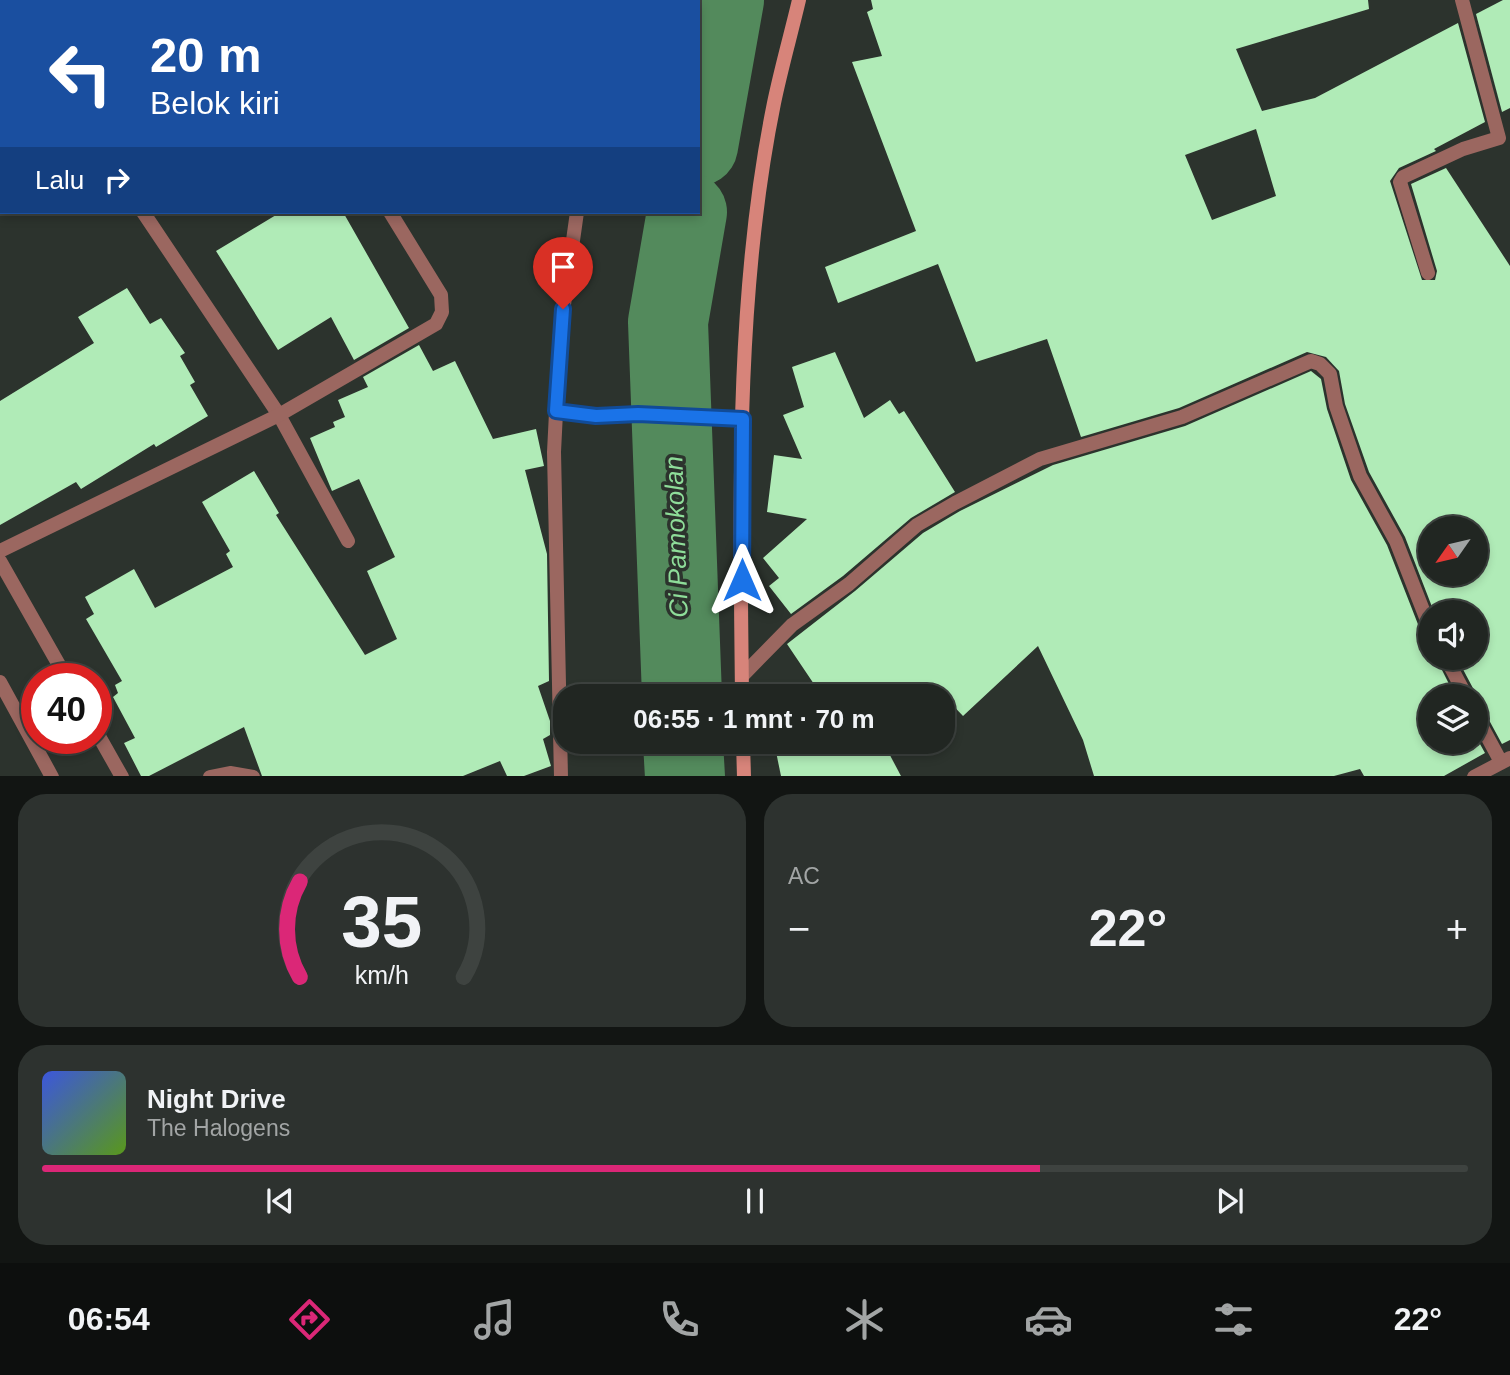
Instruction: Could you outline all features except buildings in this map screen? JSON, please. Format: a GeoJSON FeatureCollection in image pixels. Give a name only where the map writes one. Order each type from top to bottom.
{"type":"FeatureCollection","features":[{"type":"Feature","properties":{"kind":"street"},"geometry":{"type":"LineString","coordinates":[[742,684],[743,419],[757,217],[774,104],[799,0]]}},
{"type":"Feature","properties":{"kind":"street"},"geometry":{"type":"LineString","coordinates":[[1429,273],[1401,182],[1403,177],[1438,160],[1499,138],[1462,0]]}},
{"type":"Feature","properties":{"kind":"street"},"geometry":{"type":"LineString","coordinates":[[144,214],[279,415],[348,541]]}},
{"type":"Feature","properties":{"kind":"street"},"geometry":{"type":"LineString","coordinates":[[0,551],[279,415],[436,324],[442,312],[441,295],[391,214]]}},
{"type":"Feature","properties":{"kind":"street"},"geometry":{"type":"LineString","coordinates":[[561,776],[557,670],[556,411],[560,333],[577,214]]}},
{"type":"Feature","properties":{"kind":"street"},"geometry":{"type":"LineString","coordinates":[[742,676],[792,625],[849,584],[917,526],[955,503],[1040,459],[1182,418],[1311,361],[1320,364],[1330,373],[1336,406],[1360,476],[1396,541],[1419,600]]}},
{"type":"Feature","properties":{"kind":"street"},"geometry":{"type":"LineString","coordinates":[[556,411],[596,416],[743,419]]}},
{"type":"Feature","properties":{"kind":"street"},"geometry":{"type":"LineString","coordinates":[[0,561],[58,663]]}},
{"type":"Feature","properties":{"kind":"street"},"geometry":{"type":"LineString","coordinates":[[0,682],[52,776]]}},
{"type":"Feature","properties":{"kind":"street"},"geometry":{"type":"LineString","coordinates":[[1474,776],[1506,760],[1488,733]]}},
{"type":"Feature","properties":{"kind":"street"},"geometry":{"type":"LineString","coordinates":[[109,754],[122,776]]}},
{"type":"Feature","properties":{"kind":"street"},"geometry":{"type":"LineString","coordinates":[[743,754],[744,776]]}},
{"type":"Feature","properties":{"kind":"street"},"geometry":{"type":"LineString","coordinates":[[210,776],[230,773],[253,776]]}},
{"type":"Feature","properties":{"kind":"waterway","name":"Ci Pamokolan"},"geometry":{"type":"LineString","coordinates":[[700,135],[724,0]]}},
{"type":"Feature","properties":{"kind":"waterway","name":"Ci Pamokolan"},"geometry":{"type":"LineString","coordinates":[[682,684],[668,322],[687,214]]}},
{"type":"Feature","properties":{"kind":"waterway","name":"Ci Pamokolan"},"geometry":{"type":"LineString","coordinates":[[684,754],[685,776]]}},
{"type":"Feature","properties":{"kind":"route"},"geometry":{"type":"LineString","coordinates":[[563,309],[556,411],[596,416],[638,414],[743,419],[742,580]]}}]}
